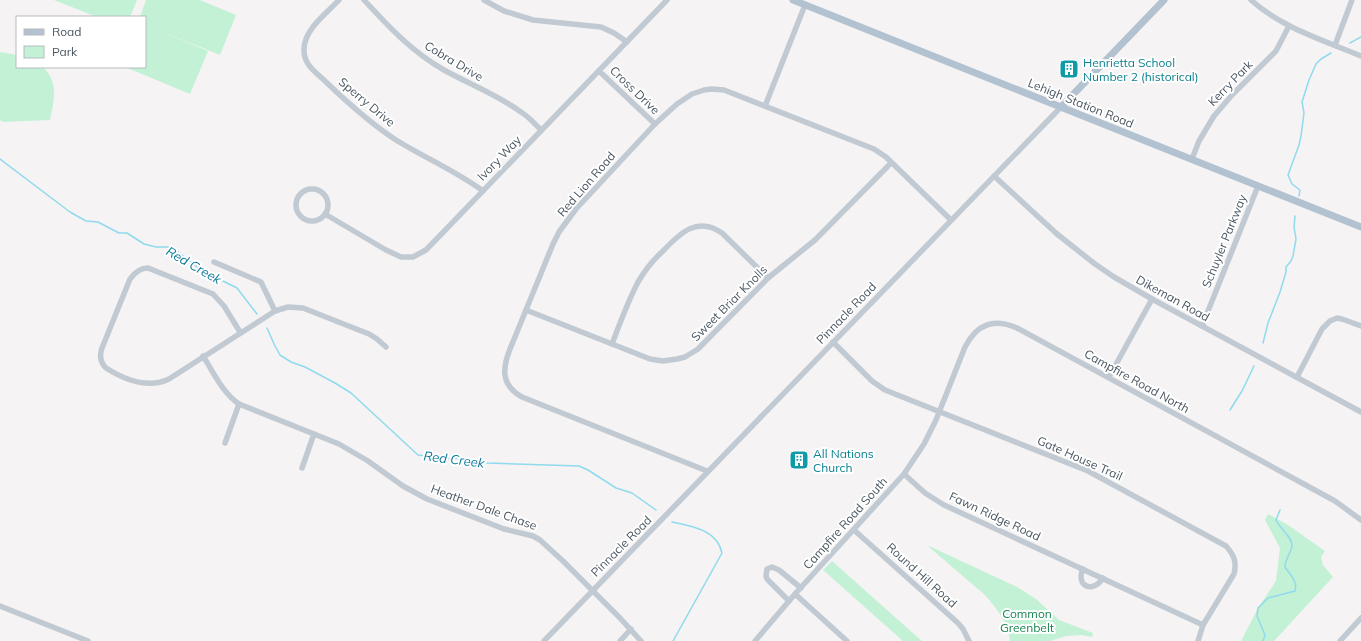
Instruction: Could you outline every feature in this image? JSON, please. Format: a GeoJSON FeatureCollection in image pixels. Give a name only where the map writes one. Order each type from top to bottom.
{"type":"FeatureCollection","features":[{"type":"Feature","properties":{"kind":"main road","name":"Lehigh Station Road"},"geometry":{"type":"LineString","coordinates":[[793,0],[1361,227]]}},
{"type":"Feature","properties":{"kind":"main road","name":"Pinnacle Road"},"geometry":{"type":"LineString","coordinates":[[1061,107],[1164,0]]}},
{"type":"Feature","properties":{"kind":"street","name":"Sperry Drive"},"geometry":{"type":"LineString","coordinates":[[339,0],[313,27],[307,37],[304,50],[308,64],[342,98],[380,130],[423,156],[467,179],[483,191]]}},
{"type":"Feature","properties":{"kind":"street","name":"Cobra Drive"},"geometry":{"type":"LineString","coordinates":[[364,0],[391,28],[422,56],[443,69],[511,105],[528,117],[541,130]]}},
{"type":"Feature","properties":{"kind":"street"},"geometry":{"type":"LineString","coordinates":[[484,0],[504,11],[533,20],[602,27],[627,42]]}},
{"type":"Feature","properties":{"kind":"street","name":"Ivory Way"},"geometry":{"type":"LineString","coordinates":[[325,214],[394,254],[407,258],[413,257],[426,250],[667,0]]}},
{"type":"Feature","properties":{"kind":"street"},"geometry":{"type":"LineString","coordinates":[[1251,0],[1262,10],[1289,26],[1361,56]]}},
{"type":"Feature","properties":{"kind":"street"},"geometry":{"type":"LineString","coordinates":[[1335,45],[1352,0]]}},
{"type":"Feature","properties":{"kind":"street"},"geometry":{"type":"LineString","coordinates":[[765,106],[805,5]]}},
{"type":"Feature","properties":{"kind":"street","name":"Kerry Park"},"geometry":{"type":"LineString","coordinates":[[1192,159],[1199,141],[1214,116],[1232,95],[1276,51],[1289,26]]}},
{"type":"Feature","properties":{"kind":"street","name":"Cross Drive"},"geometry":{"type":"LineString","coordinates":[[599,71],[655,124]]}},
{"type":"Feature","properties":{"kind":"street","name":"Red Lion Road"},"geometry":{"type":"LineString","coordinates":[[707,471],[522,397],[513,391],[505,377],[505,364],[546,258],[559,232],[576,210],[655,124],[682,100],[692,94],[711,89],[724,90],[880,153],[951,220]]}},
{"type":"Feature","properties":{"kind":"street","name":"Pinnacle Road"},"geometry":{"type":"LineString","coordinates":[[544,641],[1061,107]]}},
{"type":"Feature","properties":{"kind":"street","name":"Sweet Briar Knolls"},"geometry":{"type":"LineString","coordinates":[[526,310],[656,360],[670,361],[685,357],[704,344],[768,278],[814,240],[891,163]]}},
{"type":"Feature","properties":{"kind":"street","name":"Dikeman Road"},"geometry":{"type":"LineString","coordinates":[[994,176],[1076,250],[1114,277],[1361,412]]}},
{"type":"Feature","properties":{"kind":"street","name":"Schuyler Parkway"},"geometry":{"type":"LineString","coordinates":[[1202,326],[1258,186]]}},
{"type":"Feature","properties":{"kind":"street"},"geometry":{"type":"LineString","coordinates":[[309,189],[320,191],[327,198],[327,209],[325,214],[317,220],[306,220],[298,214],[296,204],[300,194],[309,189]]}},
{"type":"Feature","properties":{"kind":"street"},"geometry":{"type":"LineString","coordinates":[[612,344],[643,273],[674,238],[689,229],[703,226],[717,229],[768,278]]}},
{"type":"Feature","properties":{"kind":"street"},"geometry":{"type":"LineString","coordinates":[[214,262],[261,282],[275,311]]}},
{"type":"Feature","properties":{"kind":"street"},"geometry":{"type":"LineString","coordinates":[[240,332],[221,301],[208,291],[148,268],[144,268],[136,272],[130,278],[102,348],[100,357],[103,365],[130,380],[146,384],[157,384],[169,379],[240,332],[275,311],[288,307],[308,310],[369,334],[386,347]]}},
{"type":"Feature","properties":{"kind":"street"},"geometry":{"type":"LineString","coordinates":[[1109,377],[1152,299]]}},
{"type":"Feature","properties":{"kind":"street"},"geometry":{"type":"LineString","coordinates":[[1297,377],[1327,323],[1333,319],[1342,319],[1361,326]]}},
{"type":"Feature","properties":{"kind":"street","name":"Campfire Road North"},"geometry":{"type":"LineString","coordinates":[[939,411],[964,347],[969,338],[980,328],[991,324],[1007,324],[1109,377],[1335,501],[1361,520]]}},
{"type":"Feature","properties":{"kind":"street","name":"Gate House Trail"},"geometry":{"type":"LineString","coordinates":[[833,342],[864,374],[878,386],[1088,471],[1226,546],[1234,557],[1236,565],[1234,574],[1203,625],[1198,641]]}},
{"type":"Feature","properties":{"kind":"street","name":"Heather Dale Chase"},"geometry":{"type":"LineString","coordinates":[[203,356],[224,391],[239,404],[339,444],[356,453],[403,486],[420,495],[504,529],[533,536],[554,553],[631,629],[641,641]]}},
{"type":"Feature","properties":{"kind":"street"},"geometry":{"type":"LineString","coordinates":[[225,443],[239,404]]}},
{"type":"Feature","properties":{"kind":"street","name":"Campfire Road South"},"geometry":{"type":"LineString","coordinates":[[755,641],[795,594],[904,474],[924,444],[939,411]]}},
{"type":"Feature","properties":{"kind":"street"},"geometry":{"type":"LineString","coordinates":[[302,468],[314,434]]}},
{"type":"Feature","properties":{"kind":"street","name":"Fawn Ridge Road"},"geometry":{"type":"LineString","coordinates":[[904,474],[925,493],[944,505],[1203,625]]}},
{"type":"Feature","properties":{"kind":"street","name":"Round Hill Road"},"geometry":{"type":"LineString","coordinates":[[854,530],[958,623],[969,641]]}},
{"type":"Feature","properties":{"kind":"street"},"geometry":{"type":"LineString","coordinates":[[789,601],[767,580],[767,570],[772,567],[779,570],[801,588]]}},
{"type":"Feature","properties":{"kind":"street"},"geometry":{"type":"LineString","coordinates":[[1083,569],[1080,578],[1082,583],[1087,586],[1097,586],[1103,578]]}},
{"type":"Feature","properties":{"kind":"street"},"geometry":{"type":"LineString","coordinates":[[795,594],[847,641]]}},
{"type":"Feature","properties":{"kind":"street"},"geometry":{"type":"LineString","coordinates":[[0,606],[88,641]]}},
{"type":"Feature","properties":{"kind":"street"},"geometry":{"type":"LineString","coordinates":[[1340,641],[1361,618]]}},
{"type":"Feature","properties":{"kind":"street"},"geometry":{"type":"LineString","coordinates":[[620,641],[631,629]]}},
{"type":"Feature","properties":{"kind":"green space"},"geometry":{"type":"Polygon","coordinates":[[[54,0],[137,0],[130,16],[94,16],[54,0]]]}},
{"type":"Feature","properties":{"kind":"green space"},"geometry":{"type":"Polygon","coordinates":[[[146,0],[200,0],[236,15],[220,55],[153,28],[208,51],[190,94],[127,68],[146,68],[146,16],[140,16],[146,0]]]}},
{"type":"Feature","properties":{"kind":"green space"},"geometry":{"type":"Polygon","coordinates":[[[0,52],[16,55],[16,68],[44,68],[51,79],[54,92],[50,120],[3,122],[0,120],[0,52]]]}},
{"type":"Feature","properties":{"kind":"green space"},"geometry":{"type":"Polygon","coordinates":[[[1268,514],[1288,525],[1325,551],[1321,557],[1323,565],[1333,577],[1274,641],[1241,641],[1258,608],[1276,581],[1280,548],[1265,520],[1268,514]]]}},
{"type":"Feature","properties":{"kind":"green space","name":"Common Greenbelt"},"geometry":{"type":"Polygon","coordinates":[[[929,546],[1017,587],[1036,599],[1059,620],[1093,633],[1092,637],[1081,635],[1066,636],[1050,641],[1010,641],[1004,622],[998,611],[985,595],[929,546]]]}},
{"type":"Feature","properties":{"kind":"green space"},"geometry":{"type":"Polygon","coordinates":[[[832,561],[922,641],[903,641],[823,570],[832,561]]]}},
{"type":"Feature","properties":{"kind":"waterway"},"geometry":{"type":"LineString","coordinates":[[1350,43],[1361,37]]}},
{"type":"Feature","properties":{"kind":"waterway"},"geometry":{"type":"LineString","coordinates":[[1299,196],[1300,190],[1292,184],[1288,175],[1301,136],[1304,113],[1302,102],[1316,64],[1331,53]]}},
{"type":"Feature","properties":{"kind":"waterway","name":"Red Creek"},"geometry":{"type":"LineString","coordinates":[[0,159],[70,212],[86,221],[98,222],[119,233],[127,233],[144,244],[156,247],[168,247],[177,251],[201,270],[237,288],[257,314]]}},
{"type":"Feature","properties":{"kind":"waterway"},"geometry":{"type":"LineString","coordinates":[[1263,343],[1268,323],[1280,292],[1286,267],[1293,256],[1296,239],[1294,227],[1295,216]]}},
{"type":"Feature","properties":{"kind":"waterway","name":"Red Creek"},"geometry":{"type":"LineString","coordinates":[[267,328],[280,355],[291,362],[305,367],[335,383],[351,393],[418,455],[488,463],[579,466],[616,488],[632,493],[656,510]]}},
{"type":"Feature","properties":{"kind":"waterway"},"geometry":{"type":"LineString","coordinates":[[1230,410],[1242,391],[1254,366]]}},
{"type":"Feature","properties":{"kind":"waterway"},"geometry":{"type":"LineString","coordinates":[[1263,641],[1265,635],[1257,616],[1258,608],[1268,598],[1295,591],[1296,587],[1293,578],[1285,567],[1292,546],[1290,539],[1276,520],[1280,510]]}},
{"type":"Feature","properties":{"kind":"waterway","name":"Red Creek"},"geometry":{"type":"LineString","coordinates":[[672,522],[703,530],[715,539],[722,553],[673,641]]}},
{"type":"Feature","properties":{"kind":"place","name":"Henrietta School Number 2 (historical)"},"geometry":{"type":"Point","coordinates":[1069,69]}},
{"type":"Feature","properties":{"kind":"place","name":"All Nations Church"},"geometry":{"type":"Point","coordinates":[799,460]}}]}
